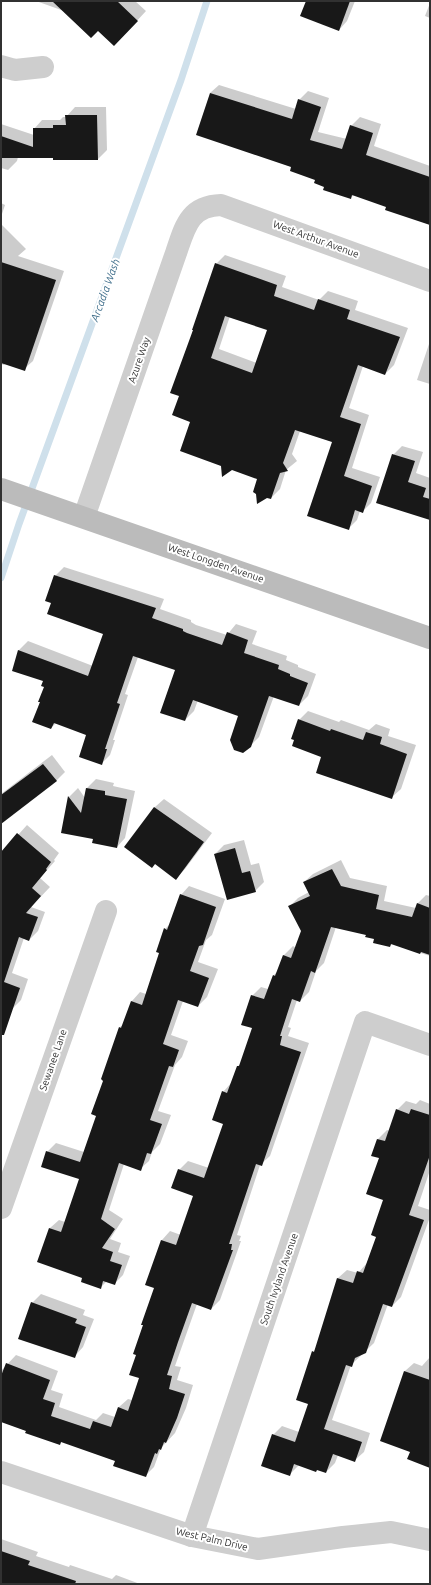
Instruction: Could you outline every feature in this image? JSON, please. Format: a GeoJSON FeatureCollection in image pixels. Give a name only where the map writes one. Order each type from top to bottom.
{"type":"FeatureCollection","features":[{"type":"Feature","properties":{"kind":"street"},"geometry":{"type":"LineString","coordinates":[[1,66],[15,70],[43,67]]}},
{"type":"Feature","properties":{"kind":"street","name":"West Arthur Avenue"},"geometry":{"type":"LineString","coordinates":[[201,208],[210,205],[221,205],[430,281]]}},
{"type":"Feature","properties":{"kind":"street","name":"Azure Way"},"geometry":{"type":"LineString","coordinates":[[84,517],[178,247],[188,223],[201,208]]}},
{"type":"Feature","properties":{"kind":"street","name":"West Longden Avenue"},"geometry":{"type":"LineString","coordinates":[[4,490],[430,638]]}},
{"type":"Feature","properties":{"kind":"street","name":"Sewanee Lane"},"geometry":{"type":"LineString","coordinates":[[1,1208],[106,911]]}},
{"type":"Feature","properties":{"kind":"street","name":"South Ivyland Avenue"},"geometry":{"type":"LineString","coordinates":[[192,1536],[365,1022],[430,1045]]}},
{"type":"Feature","properties":{"kind":"street","name":"West Palm Drive"},"geometry":{"type":"LineString","coordinates":[[1,1472],[192,1536],[258,1549],[391,1532],[430,1540]]}},
{"type":"Feature","properties":{"kind":"building"},"geometry":{"type":"Polygon","coordinates":[[[52,1],[117,1],[138,21],[114,46],[98,31],[91,38],[52,1]]]}},
{"type":"Feature","properties":{"kind":"building"},"geometry":{"type":"Polygon","coordinates":[[[306,1],[350,1],[339,31],[300,16],[306,1]]]}},
{"type":"Feature","properties":{"kind":"building"},"geometry":{"type":"Polygon","coordinates":[[[210,93],[292,119],[298,99],[321,107],[310,140],[342,149],[350,125],[373,133],[366,155],[430,177],[430,225],[385,210],[386,207],[352,195],[351,199],[323,190],[324,187],[314,183],[315,180],[290,171],[291,167],[196,135],[210,93]]]}},
{"type":"Feature","properties":{"kind":"building"},"geometry":{"type":"Polygon","coordinates":[[[65,115],[97,115],[98,160],[1,158],[1,136],[33,147],[33,128],[53,128],[53,125],[66,125],[65,115]]]}},
{"type":"Feature","properties":{"kind":"building"},"geometry":{"type":"Polygon","coordinates":[[[1,262],[56,280],[25,371],[1,363],[1,262]]]}},
{"type":"Feature","properties":{"kind":"building"},"geometry":{"type":"Polygon","coordinates":[[[215,263],[277,285],[274,296],[314,310],[318,299],[350,310],[347,319],[400,337],[385,375],[358,365],[340,417],[361,424],[344,476],[372,486],[363,513],[355,510],[349,530],[307,516],[332,442],[295,430],[283,463],[288,471],[280,473],[271,499],[267,498],[257,504],[256,494],[253,492],[257,479],[232,470],[222,477],[221,466],[180,451],[190,422],[172,415],[179,396],[170,393],[215,263]],[[225,316],[211,358],[252,373],[267,330],[225,316]]]}},
{"type":"Feature","properties":{"kind":"building"},"geometry":{"type":"Polygon","coordinates":[[[392,454],[415,461],[408,482],[426,488],[423,497],[430,499],[430,520],[376,503],[392,454]]]}},
{"type":"Feature","properties":{"kind":"building"},"geometry":{"type":"Polygon","coordinates":[[[54,575],[156,608],[152,618],[183,629],[183,631],[187,633],[222,645],[227,632],[248,640],[244,653],[279,665],[278,669],[290,674],[290,676],[308,683],[299,706],[269,696],[251,747],[243,753],[234,750],[230,740],[238,716],[193,700],[185,721],[160,713],[175,670],[133,656],[117,703],[120,704],[105,749],[107,749],[102,765],[79,757],[86,735],[54,723],[51,729],[32,722],[40,702],[38,702],[44,687],[41,686],[43,681],[12,671],[18,650],[88,676],[103,634],[47,614],[51,603],[45,601],[54,575]]]}},
{"type":"Feature","properties":{"kind":"building"},"geometry":{"type":"Polygon","coordinates":[[[298,719],[330,731],[331,729],[363,740],[366,732],[382,737],[380,744],[407,754],[392,799],[316,773],[321,757],[292,746],[294,740],[291,739],[298,719]]]}},
{"type":"Feature","properties":{"kind":"building"},"geometry":{"type":"Polygon","coordinates":[[[43,764],[57,781],[1,824],[1,795],[43,764]]]}},
{"type":"Feature","properties":{"kind":"building"},"geometry":{"type":"Polygon","coordinates":[[[86,788],[105,791],[105,795],[127,799],[117,848],[92,843],[93,839],[61,833],[68,796],[81,813],[86,788]]]}},
{"type":"Feature","properties":{"kind":"building"},"geometry":{"type":"Polygon","coordinates":[[[154,807],[204,842],[176,880],[155,864],[152,868],[124,847],[154,807]]]}},
{"type":"Feature","properties":{"kind":"building"},"geometry":{"type":"Polygon","coordinates":[[[17,833],[51,862],[46,869],[47,870],[32,888],[41,896],[26,913],[38,917],[29,941],[19,937],[4,982],[20,988],[4,1035],[1,1035],[1,852],[17,833]]]}},
{"type":"Feature","properties":{"kind":"building"},"geometry":{"type":"Polygon","coordinates":[[[235,848],[242,873],[250,871],[256,892],[227,900],[214,854],[235,848]]]}},
{"type":"Feature","properties":{"kind":"building"},"geometry":{"type":"Polygon","coordinates":[[[332,869],[341,886],[379,895],[376,909],[412,917],[417,903],[430,908],[430,955],[421,952],[420,954],[391,944],[390,947],[373,943],[374,939],[365,937],[366,935],[331,927],[315,973],[311,971],[300,1002],[292,999],[280,1036],[282,1036],[280,1045],[301,1052],[262,1166],[256,1164],[229,1244],[232,1244],[231,1250],[233,1250],[211,1310],[192,1303],[167,1375],[172,1376],[169,1389],[185,1394],[177,1418],[166,1443],[164,1442],[161,1450],[159,1449],[157,1454],[155,1453],[146,1477],[113,1466],[115,1461],[61,1442],[60,1445],[25,1433],[26,1431],[1,1422],[1,1376],[6,1363],[50,1380],[43,1399],[55,1403],[51,1416],[90,1429],[93,1421],[111,1427],[118,1407],[128,1411],[139,1378],[129,1375],[136,1355],[133,1354],[154,1288],[145,1285],[161,1240],[176,1245],[193,1196],[171,1188],[178,1169],[204,1178],[223,1124],[212,1120],[222,1091],[227,1093],[237,1066],[239,1066],[252,1028],[241,1025],[251,995],[264,999],[273,975],[275,976],[283,955],[291,958],[301,931],[288,906],[310,896],[303,882],[332,869]]]}},
{"type":"Feature","properties":{"kind":"building"},"geometry":{"type":"Polygon","coordinates":[[[180,894],[216,907],[203,945],[199,946],[190,971],[209,978],[198,1007],[178,1000],[163,1044],[179,1050],[173,1067],[169,1066],[150,1120],[162,1124],[151,1154],[147,1153],[141,1171],[119,1163],[101,1219],[115,1229],[102,1248],[113,1252],[110,1261],[122,1265],[115,1285],[103,1281],[101,1289],[81,1282],[82,1278],[37,1262],[49,1228],[61,1232],[79,1179],[41,1167],[46,1151],[80,1162],[96,1116],[91,1114],[103,1081],[101,1079],[119,1027],[121,1028],[131,1001],[142,1005],[159,953],[156,952],[164,928],[167,930],[180,894]]]}},
{"type":"Feature","properties":{"kind":"building"},"geometry":{"type":"Polygon","coordinates":[[[396,1109],[409,1114],[411,1109],[430,1115],[430,1155],[409,1215],[424,1220],[392,1307],[383,1304],[366,1353],[355,1358],[352,1367],[346,1365],[324,1429],[362,1442],[355,1462],[333,1454],[326,1473],[317,1470],[316,1472],[294,1464],[290,1476],[261,1466],[272,1434],[295,1442],[308,1404],[296,1400],[312,1351],[314,1352],[337,1278],[353,1283],[357,1271],[363,1273],[376,1237],[371,1235],[383,1200],[366,1194],[379,1158],[371,1156],[377,1139],[385,1141],[396,1109]]]}},
{"type":"Feature","properties":{"kind":"building"},"geometry":{"type":"Polygon","coordinates":[[[31,1302],[77,1319],[75,1323],[86,1327],[75,1358],[18,1339],[31,1302]]]}},
{"type":"Feature","properties":{"kind":"building"},"geometry":{"type":"Polygon","coordinates":[[[404,1371],[430,1380],[430,1468],[407,1459],[410,1452],[380,1441],[404,1371]]]}},
{"type":"Feature","properties":{"kind":"building"},"geometry":{"type":"Polygon","coordinates":[[[1,1551],[30,1561],[28,1565],[76,1581],[75,1584],[1,1584],[1,1551]]]}},
{"type":"Feature","properties":{"kind":"waterway","name":"Arcadia Wash"},"geometry":{"type":"LineString","coordinates":[[1,578],[19,524],[181,80],[207,1]]}}]}
